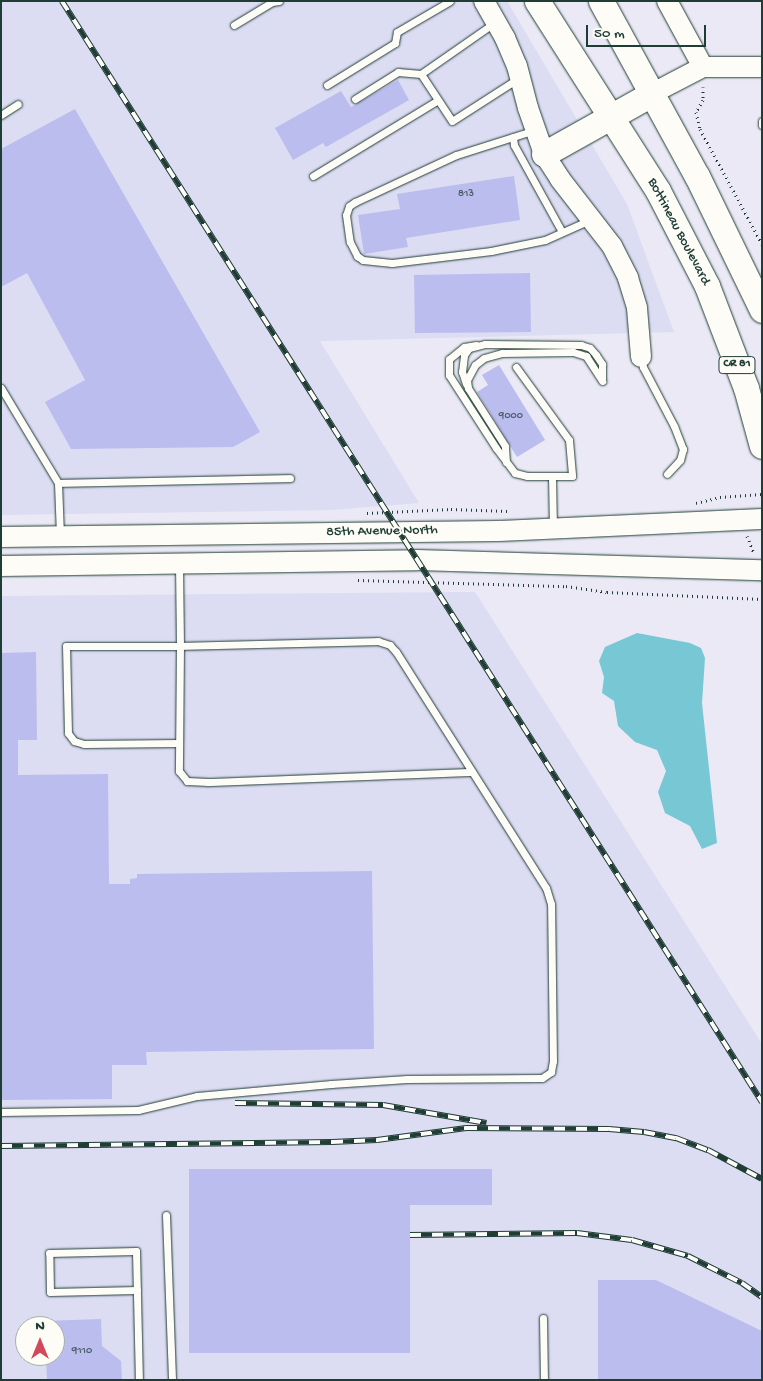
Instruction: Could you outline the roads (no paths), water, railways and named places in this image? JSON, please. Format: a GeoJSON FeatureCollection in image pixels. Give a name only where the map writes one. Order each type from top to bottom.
{"type":"FeatureCollection","features":[{"type":"Feature","properties":{"kind":"highway","name":"Bottineau Boulevard"},"geometry":{"type":"LineString","coordinates":[[537,1],[658,191],[707,286],[746,388],[762,446]]}},
{"type":"Feature","properties":{"kind":"highway"},"geometry":{"type":"LineString","coordinates":[[601,1],[697,176],[762,310]]}},
{"type":"Feature","properties":{"kind":"highway"},"geometry":{"type":"LineString","coordinates":[[544,154],[653,93]]}},
{"type":"Feature","properties":{"kind":"main road"},"geometry":{"type":"LineString","coordinates":[[484,1],[506,38],[544,154],[560,179],[612,246],[628,278],[637,308],[641,357]]}},
{"type":"Feature","properties":{"kind":"main road"},"geometry":{"type":"LineString","coordinates":[[667,1],[703,68]]}},
{"type":"Feature","properties":{"kind":"main road"},"geometry":{"type":"LineString","coordinates":[[653,93],[703,68],[762,67]]}},
{"type":"Feature","properties":{"kind":"main road","name":"85th Avenue North"},"geometry":{"type":"LineString","coordinates":[[1,537],[553,530],[762,519]]}},
{"type":"Feature","properties":{"kind":"main road"},"geometry":{"type":"LineString","coordinates":[[178,535],[179,562]]}},
{"type":"Feature","properties":{"kind":"main road"},"geometry":{"type":"LineString","coordinates":[[60,536],[60,565]]}},
{"type":"Feature","properties":{"kind":"main road","name":"85th Avenue North"},"geometry":{"type":"LineString","coordinates":[[1,566],[417,560],[762,570]]}},
{"type":"Feature","properties":{"kind":"lane"},"geometry":{"type":"LineString","coordinates":[[234,25],[272,2],[279,1]]}},
{"type":"Feature","properties":{"kind":"lane"},"geometry":{"type":"LineString","coordinates":[[327,85],[395,43],[397,32],[450,1]]}},
{"type":"Feature","properties":{"kind":"lane"},"geometry":{"type":"LineString","coordinates":[[354,98],[398,72],[420,74],[496,21]]}},
{"type":"Feature","properties":{"kind":"lane"},"geometry":{"type":"LineString","coordinates":[[420,74],[452,120],[520,78]]}},
{"type":"Feature","properties":{"kind":"lane"},"geometry":{"type":"LineString","coordinates":[[313,176],[438,100]]}},
{"type":"Feature","properties":{"kind":"lane"},"geometry":{"type":"LineString","coordinates":[[1,115],[18,104]]}},
{"type":"Feature","properties":{"kind":"lane"},"geometry":{"type":"LineString","coordinates":[[535,130],[456,155],[384,187],[350,206],[346,214],[350,242],[357,256],[363,260],[378,263],[414,262],[518,246],[544,240],[592,218]]}},
{"type":"Feature","properties":{"kind":"lane"},"geometry":{"type":"LineString","coordinates":[[513,137],[514,145],[562,232]]}},
{"type":"Feature","properties":{"kind":"lane"},"geometry":{"type":"LineString","coordinates":[[476,345],[469,348],[464,355],[462,363],[464,380],[505,446],[506,462]]}},
{"type":"Feature","properties":{"kind":"lane"},"geometry":{"type":"LineString","coordinates":[[468,388],[467,380],[475,365],[492,356],[509,353],[581,354],[586,356],[602,381],[602,364],[590,348],[581,345],[476,345],[464,347],[449,359],[450,374],[515,473],[527,476],[572,476],[569,440],[516,367]]}},
{"type":"Feature","properties":{"kind":"lane"},"geometry":{"type":"LineString","coordinates":[[641,357],[643,367],[674,426],[682,449],[680,460],[666,474]]}},
{"type":"Feature","properties":{"kind":"lane"},"geometry":{"type":"LineString","coordinates":[[1,388],[58,483],[60,536]]}},
{"type":"Feature","properties":{"kind":"lane"},"geometry":{"type":"LineString","coordinates":[[552,476],[553,530]]}},
{"type":"Feature","properties":{"kind":"lane"},"geometry":{"type":"LineString","coordinates":[[58,483],[290,478]]}},
{"type":"Feature","properties":{"kind":"lane"},"geometry":{"type":"LineString","coordinates":[[179,562],[179,771],[187,781],[208,782],[472,772]]}},
{"type":"Feature","properties":{"kind":"lane"},"geometry":{"type":"LineString","coordinates":[[1,1112],[138,1110],[197,1096],[380,1080],[542,1078],[551,1072],[553,1061],[551,904],[546,888],[390,645],[378,641],[180,646],[66,646],[68,733],[74,741],[84,744],[179,743]]}},
{"type":"Feature","properties":{"kind":"lane"},"geometry":{"type":"LineString","coordinates":[[166,1215],[172,1380]]}},
{"type":"Feature","properties":{"kind":"lane"},"geometry":{"type":"LineString","coordinates":[[137,1290],[50,1292],[49,1252],[136,1252],[137,1290],[139,1380]]}},
{"type":"Feature","properties":{"kind":"lane"},"geometry":{"type":"LineString","coordinates":[[543,1318],[544,1380]]}},
{"type":"Feature","properties":{"kind":"water"},"geometry":{"type":"Polygon","coordinates":[[[637,633],[690,643],[701,648],[705,658],[702,703],[717,843],[702,849],[690,826],[665,813],[658,792],[666,771],[657,750],[635,742],[618,726],[614,701],[602,693],[604,677],[599,661],[605,647],[637,633]]]}},
{"type":"Feature","properties":{"kind":"railway"},"geometry":{"type":"LineString","coordinates":[[62,1],[762,1102]]}},
{"type":"Feature","properties":{"kind":"railway"},"geometry":{"type":"LineString","coordinates":[[235,1103],[383,1105],[486,1123]]}},
{"type":"Feature","properties":{"kind":"railway"},"geometry":{"type":"LineString","coordinates":[[1,1146],[332,1142],[377,1140],[466,1128],[609,1129],[644,1132],[676,1138],[708,1150],[762,1179]]}},
{"type":"Feature","properties":{"kind":"railway"},"geometry":{"type":"LineString","coordinates":[[410,1235],[577,1233],[632,1240],[688,1256],[742,1283],[762,1297]]}}]}
